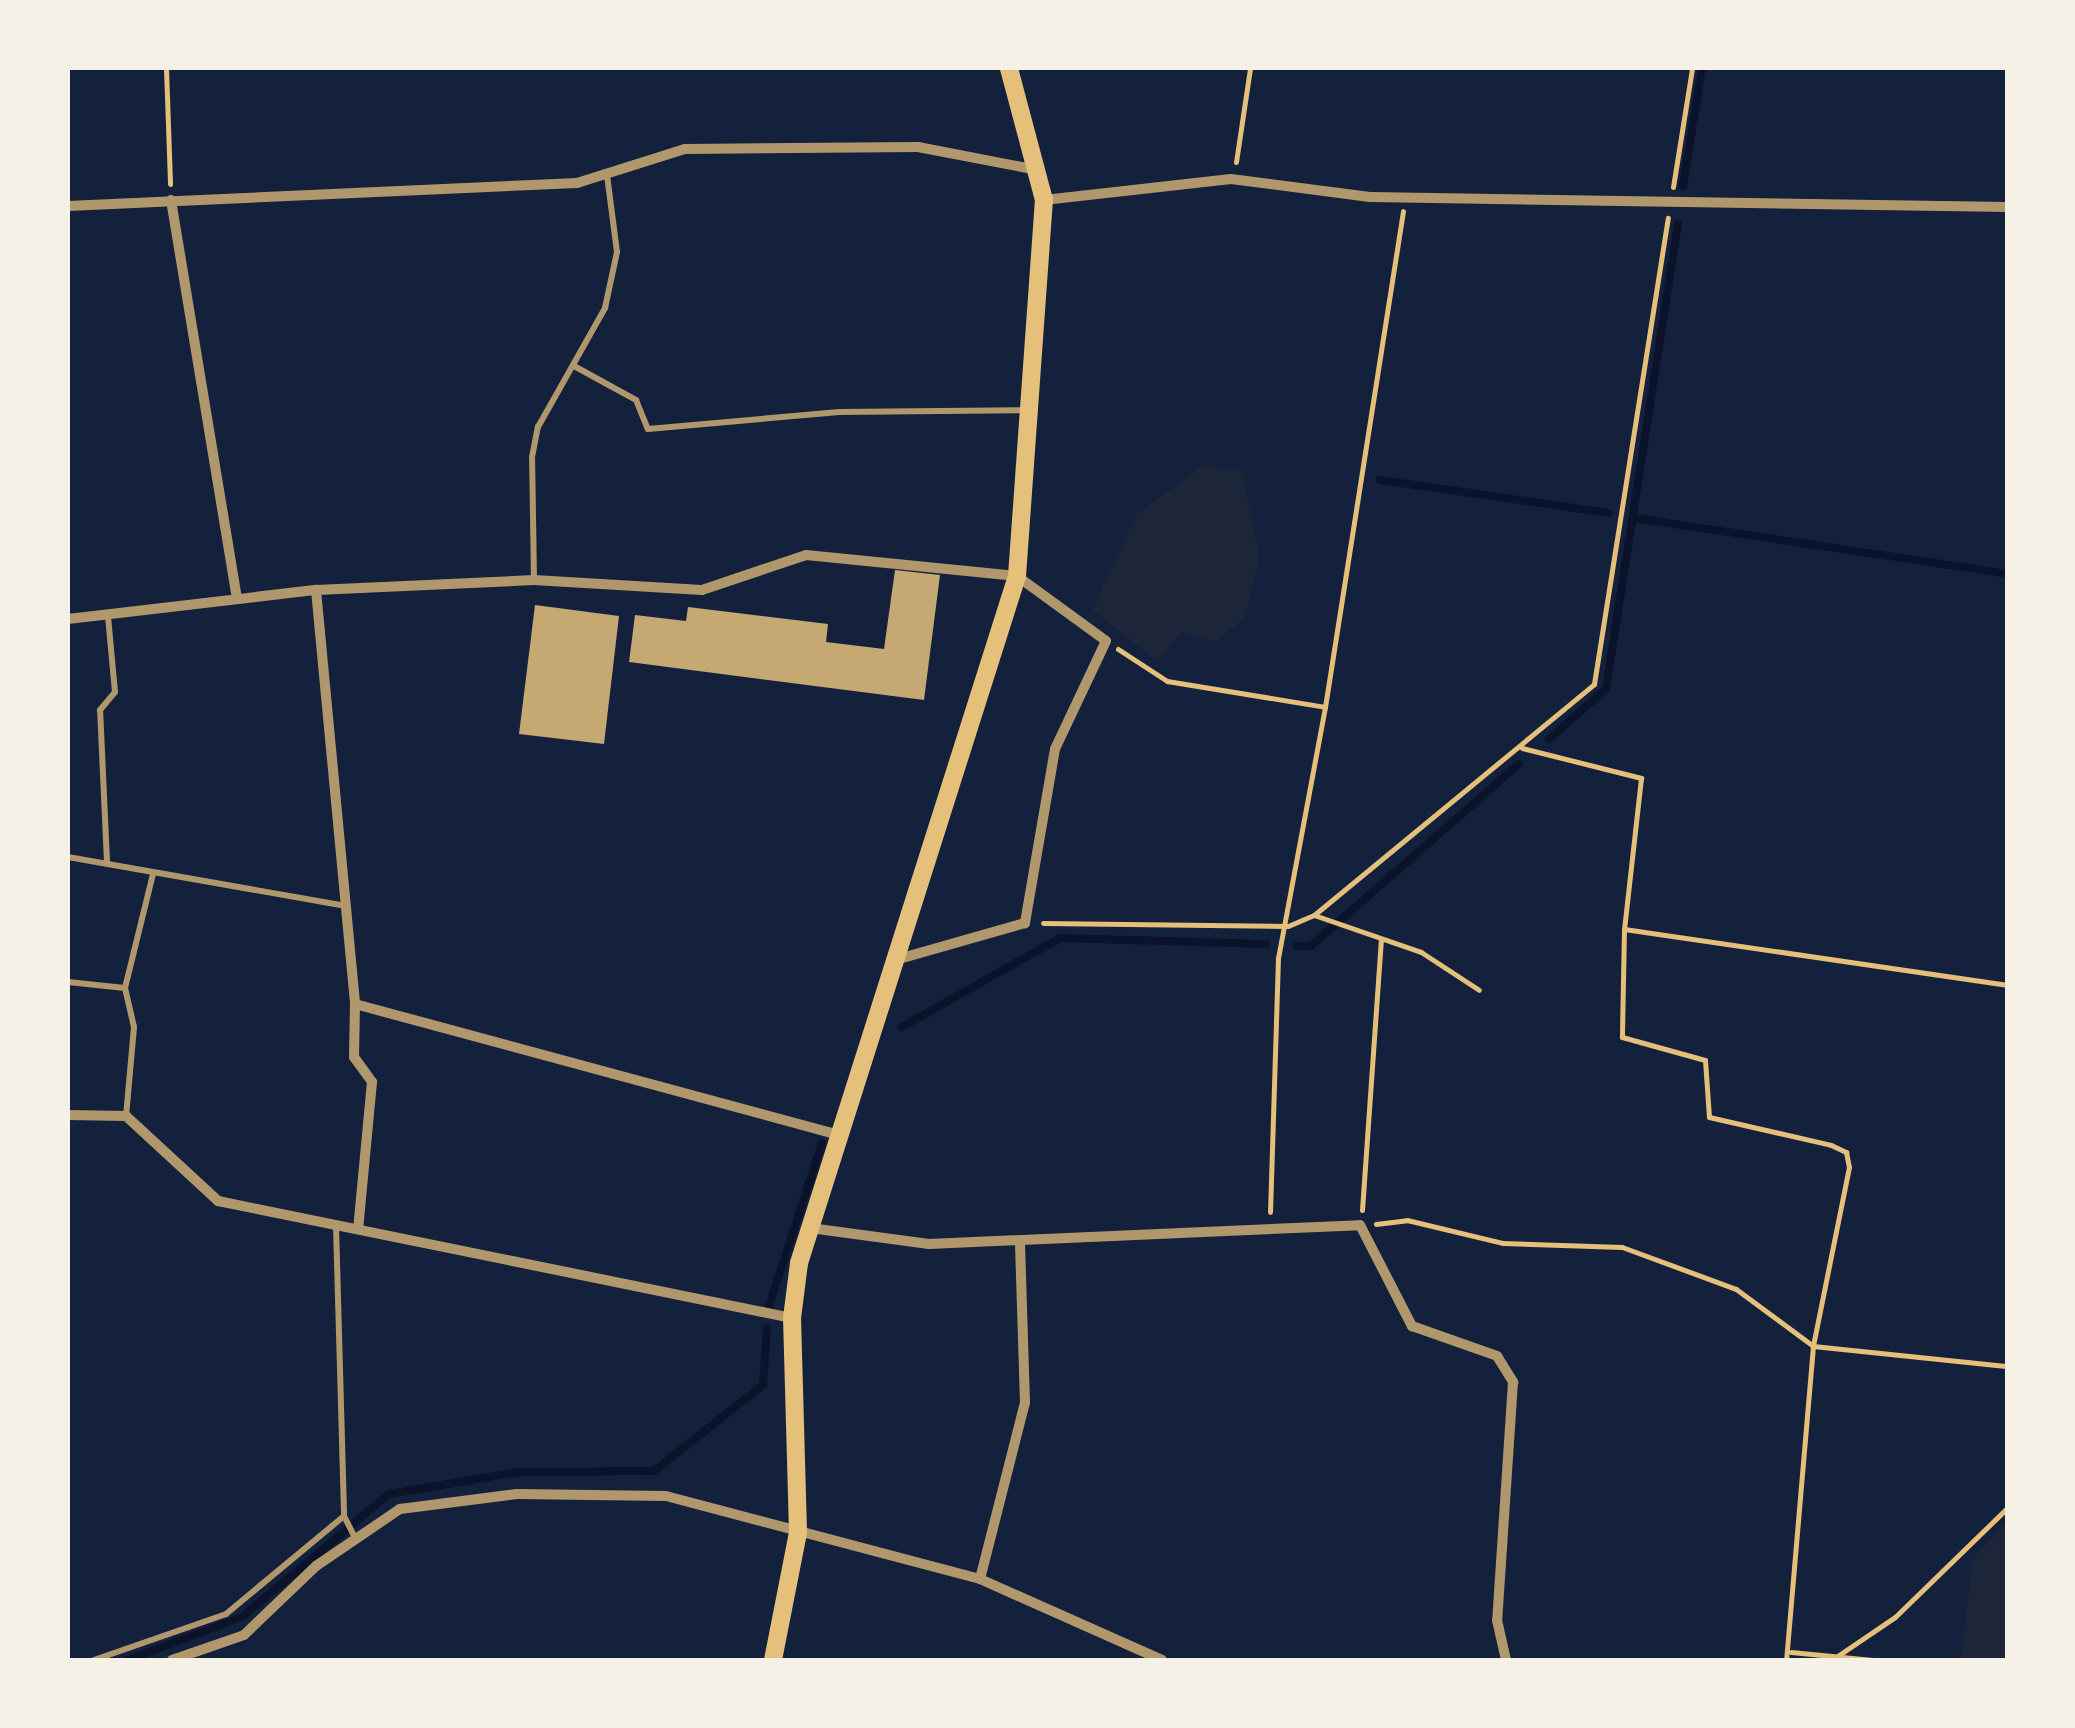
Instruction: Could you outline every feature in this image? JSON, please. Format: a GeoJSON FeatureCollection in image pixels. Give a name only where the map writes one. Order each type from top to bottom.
{"type":"FeatureCollection","features":[{"type":"Feature","properties":{"kind":"main road"},"geometry":{"type":"LineString","coordinates":[[772,1660],[798,1532],[792,1318],[810,1228],[1018,576],[1044,200],[1032,169],[1009,68]]}},
{"type":"Feature","properties":{"kind":"street"},"geometry":{"type":"LineString","coordinates":[[68,206],[607,175],[686,149],[799,144],[918,147],[1032,169]]}},
{"type":"Feature","properties":{"kind":"street"},"geometry":{"type":"LineString","coordinates":[[1044,200],[1238,180],[1405,198],[2008,207]]}},
{"type":"Feature","properties":{"kind":"street"},"geometry":{"type":"LineString","coordinates":[[170,200],[237,598]]}},
{"type":"Feature","properties":{"kind":"street"},"geometry":{"type":"LineString","coordinates":[[68,619],[316,590],[534,580],[702,590],[806,555],[1018,576],[1106,641],[1055,749],[1025,923],[898,959]]}},
{"type":"Feature","properties":{"kind":"street"},"geometry":{"type":"LineString","coordinates":[[316,590],[355,1004],[354,1056],[372,1082],[358,1229]]}},
{"type":"Feature","properties":{"kind":"street"},"geometry":{"type":"LineString","coordinates":[[355,1004],[839,1136]]}},
{"type":"Feature","properties":{"kind":"street"},"geometry":{"type":"LineString","coordinates":[[68,1115],[126,1116],[218,1201],[792,1318]]}},
{"type":"Feature","properties":{"kind":"street"},"geometry":{"type":"LineString","coordinates":[[810,1228],[928,1244],[1360,1226],[1412,1326],[1497,1356],[1513,1382],[1497,1620],[1506,1660]]}},
{"type":"Feature","properties":{"kind":"street"},"geometry":{"type":"LineString","coordinates":[[980,1580],[1024,1403],[1020,1240]]}},
{"type":"Feature","properties":{"kind":"street"},"geometry":{"type":"LineString","coordinates":[[172,1660],[244,1635],[353,1534],[400,1509],[517,1494],[666,1496],[980,1580],[1162,1660]]}},
{"type":"Feature","properties":{"kind":"lane"},"geometry":{"type":"LineString","coordinates":[[534,580],[532,457],[605,308],[617,252],[607,175]]}},
{"type":"Feature","properties":{"kind":"lane"},"geometry":{"type":"LineString","coordinates":[[574,366],[636,400],[648,429],[838,412],[1028,410]]}},
{"type":"Feature","properties":{"kind":"lane"},"geometry":{"type":"LineString","coordinates":[[107,862],[100,710],[115,692],[108,617]]}},
{"type":"Feature","properties":{"kind":"lane"},"geometry":{"type":"LineString","coordinates":[[68,858],[344,906]]}},
{"type":"Feature","properties":{"kind":"lane"},"geometry":{"type":"LineString","coordinates":[[126,1116],[134,1027],[125,988],[153,874]]}},
{"type":"Feature","properties":{"kind":"lane"},"geometry":{"type":"LineString","coordinates":[[68,982],[125,988]]}},
{"type":"Feature","properties":{"kind":"lane"},"geometry":{"type":"LineString","coordinates":[[336,1225],[344,1516],[353,1534]]}},
{"type":"Feature","properties":{"kind":"lane"},"geometry":{"type":"LineString","coordinates":[[94,1660],[226,1614],[344,1516]]}},
{"type":"Feature","properties":{"kind":"path"},"geometry":{"type":"LineString","coordinates":[[166,68],[170,200]]}},
{"type":"Feature","properties":{"kind":"path"},"geometry":{"type":"LineString","coordinates":[[1238,180],[1250,68]]}},
{"type":"Feature","properties":{"kind":"path"},"geometry":{"type":"LineString","coordinates":[[1025,923],[1288,926],[1314,915],[1522,748],[1594,684],[1692,68]]}},
{"type":"Feature","properties":{"kind":"path"},"geometry":{"type":"LineString","coordinates":[[1270,1230],[1277,977],[1325,707],[1405,198]]}},
{"type":"Feature","properties":{"kind":"path"},"geometry":{"type":"LineString","coordinates":[[1106,641],[1167,681],[1325,707]]}},
{"type":"Feature","properties":{"kind":"path"},"geometry":{"type":"LineString","coordinates":[[1522,748],[1641,778],[1624,929],[1622,1037],[1705,1060],[1709,1117],[1846,1152],[1813,1346],[1791,1652],[1786,1660]]}},
{"type":"Feature","properties":{"kind":"path"},"geometry":{"type":"LineString","coordinates":[[1314,915],[1323,924],[1421,952],[1479,990]]}},
{"type":"Feature","properties":{"kind":"path"},"geometry":{"type":"LineString","coordinates":[[1624,929],[2008,985]]}},
{"type":"Feature","properties":{"kind":"path"},"geometry":{"type":"LineString","coordinates":[[1381,940],[1360,1226],[1407,1220],[1503,1243],[1622,1247],[1736,1288],[1813,1346],[2008,1366]]}},
{"type":"Feature","properties":{"kind":"path"},"geometry":{"type":"LineString","coordinates":[[1836,1658],[1895,1616],[2008,1507]]}},
{"type":"Feature","properties":{"kind":"path"},"geometry":{"type":"LineString","coordinates":[[1791,1652],[1873,1660]]}},
{"type":"Feature","properties":{"kind":"shaded area"},"geometry":{"type":"Polygon","coordinates":[[[1204,465],[1242,472],[1259,555],[1246,616],[1216,642],[1181,632],[1158,662],[1093,610],[1136,515],[1204,465]]]}},
{"type":"Feature","properties":{"kind":"shaded area"},"geometry":{"type":"Polygon","coordinates":[[[2007,1521],[2007,1660],[1961,1657],[1973,1559],[2007,1521]]]}},
{"type":"Feature","properties":{"kind":"building"},"geometry":{"type":"Polygon","coordinates":[[[895,570],[940,575],[924,700],[629,662],[635,615],[686,621],[688,607],[828,624],[826,642],[884,649],[895,570]]]}},
{"type":"Feature","properties":{"kind":"building"},"geometry":{"type":"Polygon","coordinates":[[[535,605],[619,616],[604,744],[519,734],[535,605]]]}},
{"type":"Feature","properties":{"kind":"waterway"},"geometry":{"type":"LineString","coordinates":[[1683,186],[1702,68]]}},
{"type":"Feature","properties":{"kind":"waterway"},"geometry":{"type":"LineString","coordinates":[[1549,739],[1606,689],[1678,224]]}},
{"type":"Feature","properties":{"kind":"waterway"},"geometry":{"type":"LineString","coordinates":[[1380,480],[1609,513]]}},
{"type":"Feature","properties":{"kind":"waterway"},"geometry":{"type":"LineString","coordinates":[[1634,518],[2008,574]]}},
{"type":"Feature","properties":{"kind":"waterway"},"geometry":{"type":"LineString","coordinates":[[1297,946],[1311,946],[1519,764]]}},
{"type":"Feature","properties":{"kind":"waterway"},"geometry":{"type":"LineString","coordinates":[[902,1027],[1060,938],[1266,944]]}},
{"type":"Feature","properties":{"kind":"waterway"},"geometry":{"type":"LineString","coordinates":[[769,1306],[822,1143]]}},
{"type":"Feature","properties":{"kind":"waterway"},"geometry":{"type":"LineString","coordinates":[[128,1660],[242,1617],[389,1494],[519,1472],[654,1471],[763,1385],[767,1328]]}}]}
